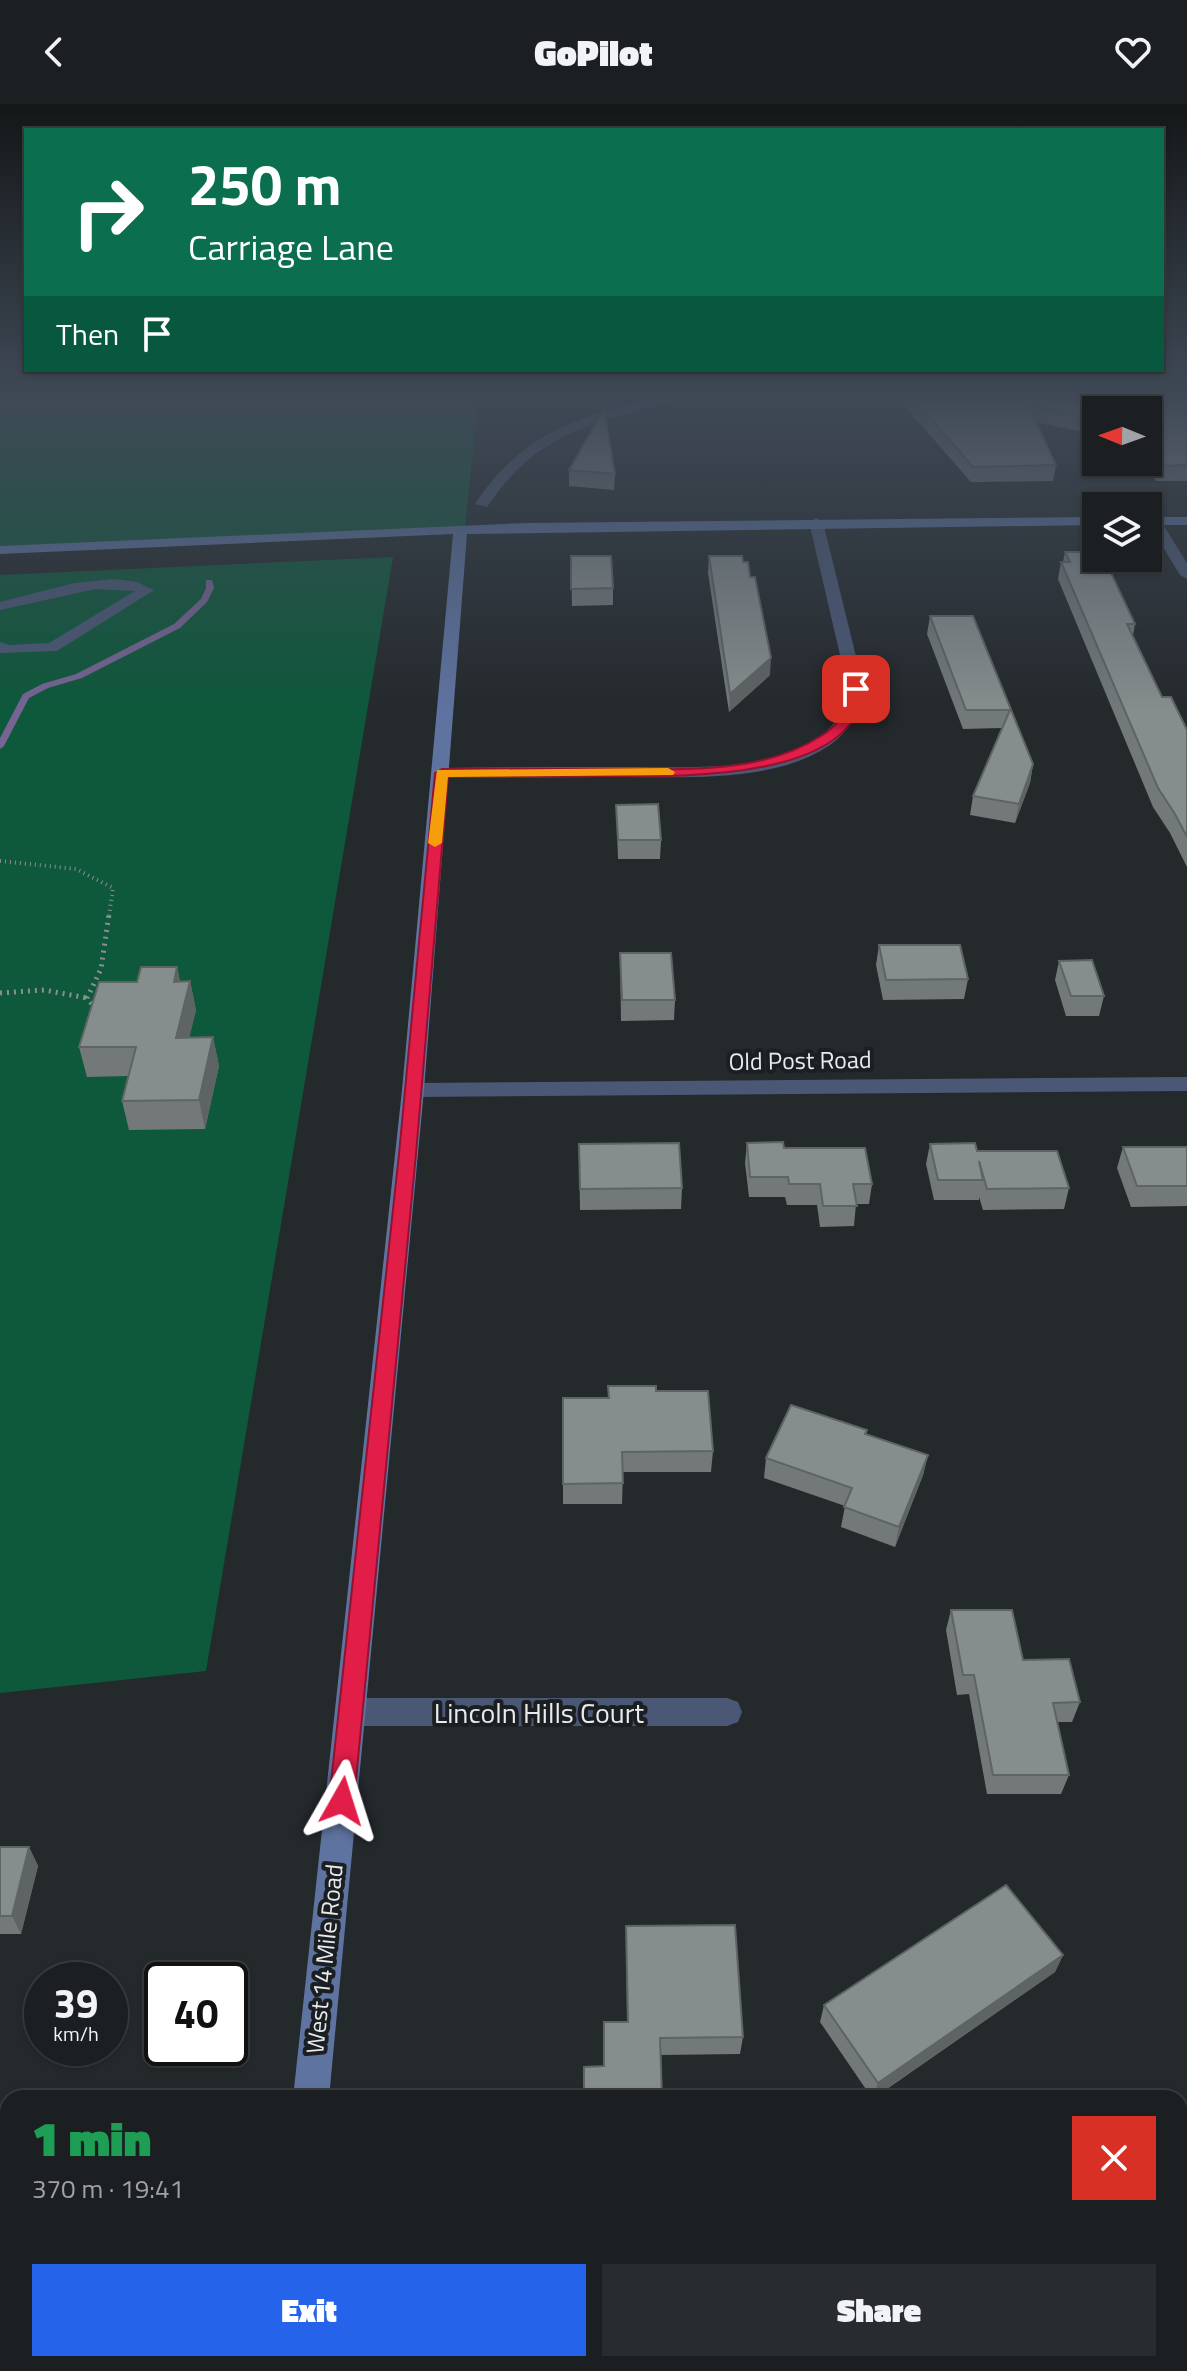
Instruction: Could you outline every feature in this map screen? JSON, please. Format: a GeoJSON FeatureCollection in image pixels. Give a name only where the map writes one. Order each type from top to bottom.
{"type":"FeatureCollection","features":[{"type":"Feature","properties":{"kind":"street"},"geometry":{"type":"LineString","coordinates":[[482,504],[485,500]]}},
{"type":"Feature","properties":{"kind":"street"},"geometry":{"type":"LineString","coordinates":[[0,550],[460,529],[816,522],[1082,521]]}},
{"type":"Feature","properties":{"kind":"street"},"geometry":{"type":"LineString","coordinates":[[1162,521],[1187,521]]}},
{"type":"Feature","properties":{"kind":"street"},"geometry":{"type":"LineString","coordinates":[[442,773],[715,771],[742,768],[792,755],[827,738],[848,717],[856,702],[856,689],[816,522]]}},
{"type":"Feature","properties":{"kind":"street","name":"West 14 Mile Road"},"geometry":{"type":"LineString","coordinates":[[312,2090],[413,1090],[442,773],[460,529]]}},
{"type":"Feature","properties":{"kind":"street"},"geometry":{"type":"LineString","coordinates":[[1162,538],[1187,575]]}},
{"type":"Feature","properties":{"kind":"street"},"geometry":{"type":"LineString","coordinates":[[0,606],[98,585],[118,583],[147,590],[52,648],[6,650],[0,647]]}},
{"type":"Feature","properties":{"kind":"street","name":"Old Post Road"},"geometry":{"type":"LineString","coordinates":[[413,1090],[1187,1084]]}},
{"type":"Feature","properties":{"kind":"street","name":"Lincoln Hills Court"},"geometry":{"type":"LineString","coordinates":[[351,1712],[727,1712]]}},
{"type":"Feature","properties":{"kind":"path"},"geometry":{"type":"LineString","coordinates":[[0,861],[76,869],[113,888],[101,969],[87,998]]}},
{"type":"Feature","properties":{"kind":"path"},"geometry":{"type":"LineString","coordinates":[[0,993],[44,990],[87,998],[97,1010]]}},
{"type":"Feature","properties":{"kind":"green space"},"geometry":{"type":"Polygon","coordinates":[[[0,500],[468,500],[465,527],[0,547],[0,500]]]}},
{"type":"Feature","properties":{"kind":"green space"},"geometry":{"type":"Polygon","coordinates":[[[393,557],[206,1671],[0,1693],[0,575],[393,557]]]}},
{"type":"Feature","properties":{"kind":"building"},"geometry":{"type":"Polygon","coordinates":[[[1065,552],[1082,552],[1082,572],[1111,572],[1135,624],[1127,624],[1162,697],[1171,697],[1187,730],[1187,837],[1158,788],[1061,562],[1070,562],[1065,552]]]}},
{"type":"Feature","properties":{"kind":"building"},"geometry":{"type":"Polygon","coordinates":[[[571,556],[611,556],[613,588],[571,589],[571,556]]]}},
{"type":"Feature","properties":{"kind":"building"},"geometry":{"type":"Polygon","coordinates":[[[709,556],[742,556],[743,562],[748,562],[750,577],[755,577],[771,658],[730,694],[709,556]]]}},
{"type":"Feature","properties":{"kind":"building"},"geometry":{"type":"Polygon","coordinates":[[[930,616],[973,616],[1033,764],[1019,804],[973,796],[1010,710],[966,710],[930,616]]]}},
{"type":"Feature","properties":{"kind":"building"},"geometry":{"type":"Polygon","coordinates":[[[658,804],[661,840],[618,840],[616,805],[658,804]]]}},
{"type":"Feature","properties":{"kind":"building"},"geometry":{"type":"Polygon","coordinates":[[[879,945],[960,945],[968,979],[886,980],[879,945]]]}},
{"type":"Feature","properties":{"kind":"building"},"geometry":{"type":"Polygon","coordinates":[[[620,953],[671,953],[675,1000],[622,1000],[620,953]]]}},
{"type":"Feature","properties":{"kind":"building"},"geometry":{"type":"Polygon","coordinates":[[[1092,960],[1104,996],[1071,996],[1059,961],[1092,960]]]}},
{"type":"Feature","properties":{"kind":"building"},"geometry":{"type":"Polygon","coordinates":[[[141,967],[177,967],[174,982],[190,981],[176,1038],[213,1037],[199,1100],[122,1101],[136,1047],[79,1047],[99,982],[137,982],[141,967]]]}},
{"type":"Feature","properties":{"kind":"building"},"geometry":{"type":"Polygon","coordinates":[[[783,1142],[784,1148],[865,1148],[872,1184],[853,1184],[857,1206],[823,1206],[820,1184],[789,1184],[788,1177],[750,1177],[747,1143],[783,1142]]]}},
{"type":"Feature","properties":{"kind":"building"},"geometry":{"type":"Polygon","coordinates":[[[679,1143],[682,1188],[580,1189],[579,1144],[679,1143]]]}},
{"type":"Feature","properties":{"kind":"building"},"geometry":{"type":"Polygon","coordinates":[[[975,1143],[977,1151],[1057,1151],[1069,1188],[987,1189],[979,1161],[983,1180],[938,1180],[930,1144],[975,1143]]]}},
{"type":"Feature","properties":{"kind":"building"},"geometry":{"type":"Polygon","coordinates":[[[1123,1147],[1187,1147],[1187,1186],[1137,1186],[1123,1147]]]}},
{"type":"Feature","properties":{"kind":"building"},"geometry":{"type":"Polygon","coordinates":[[[608,1386],[656,1386],[656,1391],[708,1391],[713,1451],[622,1452],[623,1483],[563,1484],[563,1398],[609,1398],[608,1386]]]}},
{"type":"Feature","properties":{"kind":"building"},"geometry":{"type":"Polygon","coordinates":[[[791,1405],[867,1430],[865,1434],[928,1455],[899,1527],[844,1507],[852,1488],[766,1458],[791,1405]]]}},
{"type":"Feature","properties":{"kind":"building"},"geometry":{"type":"Polygon","coordinates":[[[951,1610],[1012,1610],[1023,1660],[1069,1659],[1080,1702],[1053,1703],[1069,1775],[993,1775],[974,1675],[963,1675],[951,1610]]]}},
{"type":"Feature","properties":{"kind":"building"},"geometry":{"type":"Polygon","coordinates":[[[0,1847],[29,1847],[12,1916],[0,1916],[0,1847]]]}},
{"type":"Feature","properties":{"kind":"building"},"geometry":{"type":"Polygon","coordinates":[[[1006,1885],[1063,1955],[878,2083],[824,2005],[1006,1885]]]}},
{"type":"Feature","properties":{"kind":"building"},"geometry":{"type":"Polygon","coordinates":[[[735,1925],[743,2037],[660,2038],[662,2090],[584,2090],[584,2067],[604,2066],[604,2022],[628,2022],[626,1926],[735,1925]]]}},
{"type":"Feature","properties":{"kind":"waterway"},"geometry":{"type":"LineString","coordinates":[[0,746],[26,696],[45,686],[79,676],[177,626],[204,600],[210,588],[209,582]]}},
{"type":"Feature","properties":{"kind":"slow traffic"},"geometry":{"type":"LineString","coordinates":[[435,843],[442,773],[668,772]]}},
{"type":"Feature","properties":{"kind":"route"},"geometry":{"type":"LineString","coordinates":[[342,1801],[442,773],[688,772],[742,768],[792,755],[827,738],[848,717],[856,702],[856,689]]}}]}
